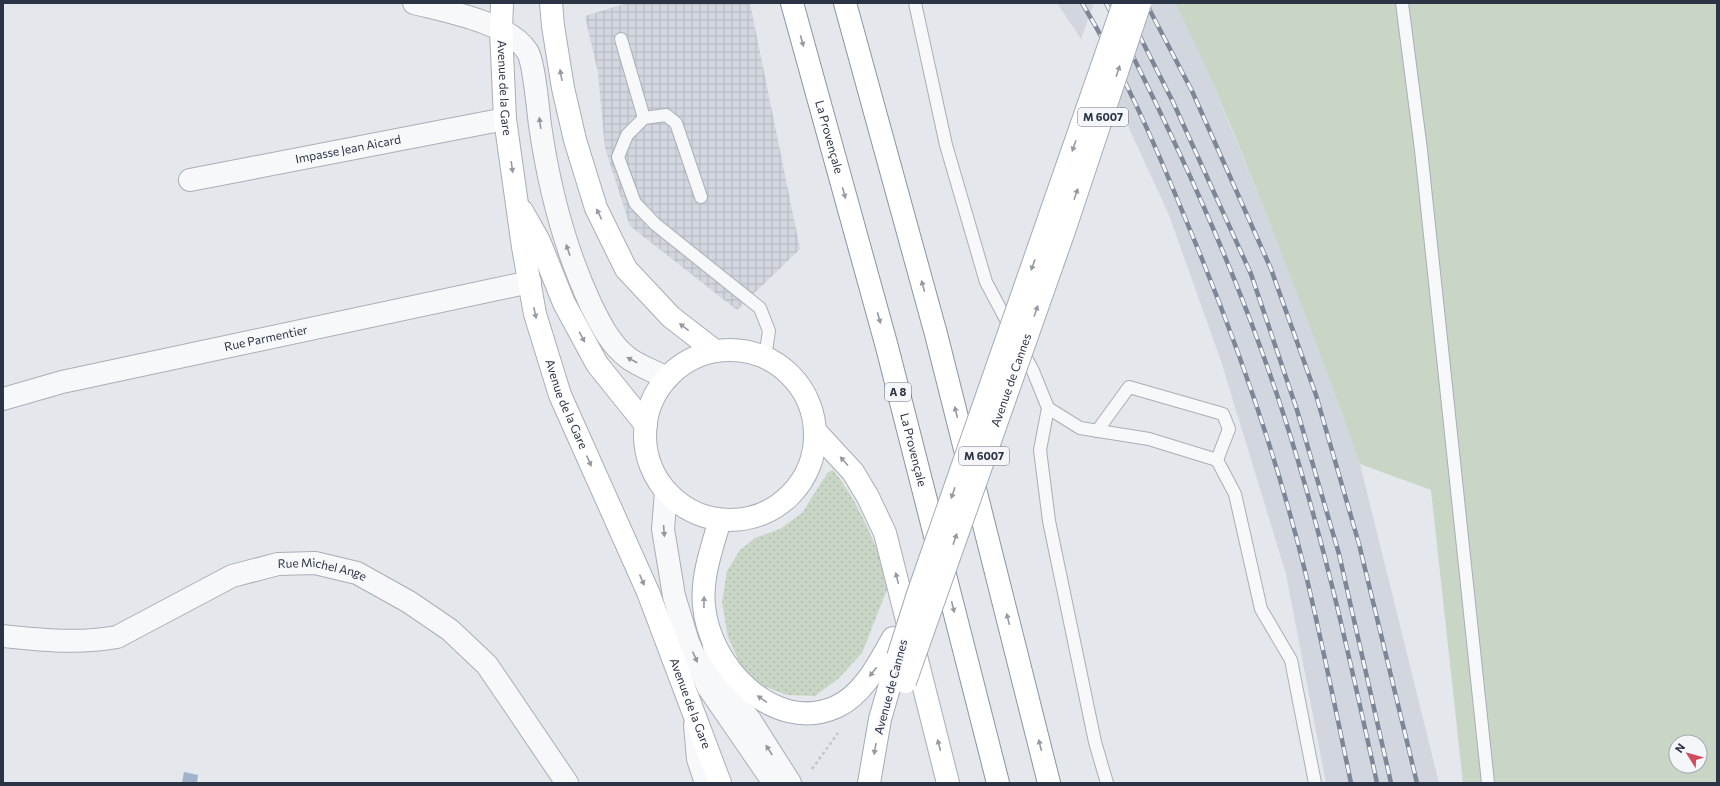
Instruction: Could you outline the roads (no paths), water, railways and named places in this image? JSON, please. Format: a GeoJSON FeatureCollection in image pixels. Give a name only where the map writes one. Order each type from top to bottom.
{"type":"FeatureCollection","features":[{"type":"Feature","properties":{"kind":"main road","name":"Avenue de la Gare"},"geometry":{"type":"LineString","coordinates":[[502,3],[501,30],[505,119],[516,201],[535,314],[560,395],[648,592],[720,783]]}},
{"type":"Feature","properties":{"kind":"main road"},"geometry":{"type":"LineString","coordinates":[[551,3],[553,26],[563,88],[575,140],[596,208],[626,269],[671,317],[715,351]]}},
{"type":"Feature","properties":{"kind":"main road","name":"La Provençale"},"geometry":{"type":"LineString","coordinates":[[792,3],[887,347],[998,783]]}},
{"type":"Feature","properties":{"kind":"main road"},"geometry":{"type":"LineString","coordinates":[[845,3],[936,334],[1049,783]]}},
{"type":"Feature","properties":{"kind":"main road","name":"Avenue de Cannes"},"geometry":{"type":"LineString","coordinates":[[869,783],[880,719],[896,648],[918,594],[1124,3]]}},
{"type":"Feature","properties":{"kind":"main road","name":"Avenue de Cannes"},"geometry":{"type":"LineString","coordinates":[[884,783],[894,725],[905,682],[1064,231],[1140,3]]}},
{"type":"Feature","properties":{"kind":"main road"},"geometry":{"type":"LineString","coordinates":[[516,201],[540,241],[564,303],[597,364],[646,425]]}},
{"type":"Feature","properties":{"kind":"main road"},"geometry":{"type":"LineString","coordinates":[[740,350],[765,357],[781,366],[799,384],[811,407],[816,432],[812,460],[804,479],[791,496],[774,509],[762,515],[734,521],[720,520],[693,513],[676,502],[666,492],[650,465],[646,449],[646,425],[651,405],[667,378],[692,359],[715,351],[740,350]]}},
{"type":"Feature","properties":{"kind":"main road"},"geometry":{"type":"LineString","coordinates":[[816,432],[853,472],[868,497],[885,533],[948,783]]}},
{"type":"Feature","properties":{"kind":"main road"},"geometry":{"type":"LineString","coordinates":[[720,520],[706,578],[704,605],[707,624],[713,640],[728,665],[748,689],[761,699],[779,709],[798,713],[819,713],[836,707],[852,696],[876,667],[896,648]]}},
{"type":"Feature","properties":{"kind":"street"},"geometry":{"type":"LineString","coordinates":[[414,3],[478,20],[501,30],[527,51],[532,70],[544,152],[557,216],[569,252],[597,318],[613,343],[627,357],[667,378]]}},
{"type":"Feature","properties":{"kind":"street","name":"Impasse Jean Aicard"},"geometry":{"type":"LineString","coordinates":[[190,180],[505,119]]}},
{"type":"Feature","properties":{"kind":"street","name":"Rue Parmentier"},"geometry":{"type":"LineString","coordinates":[[3,399],[62,382],[530,282]]}},
{"type":"Feature","properties":{"kind":"street"},"geometry":{"type":"LineString","coordinates":[[666,492],[663,529],[674,596],[688,642],[708,687],[774,783]]}},
{"type":"Feature","properties":{"kind":"street","name":"Rue Michel Ange"},"geometry":{"type":"LineString","coordinates":[[3,636],[63,641],[100,640],[117,637],[232,576],[278,564],[315,563],[357,573],[409,602],[450,630],[487,665],[567,783]]}},
{"type":"Feature","properties":{"kind":"street"},"geometry":{"type":"LineString","coordinates":[[713,640],[721,676],[732,698],[799,779]]}},
{"type":"Feature","properties":{"kind":"street"},"geometry":{"type":"LineString","coordinates":[[695,720],[698,759],[706,783]]}},
{"type":"Feature","properties":{"kind":"lane"},"geometry":{"type":"LineString","coordinates":[[915,3],[946,145],[986,282],[1033,371],[1048,408],[1040,450],[1049,521],[1095,742],[1107,783]]}},
{"type":"Feature","properties":{"kind":"lane"},"geometry":{"type":"LineString","coordinates":[[1402,3],[1422,150],[1488,783]]}},
{"type":"Feature","properties":{"kind":"lane"},"geometry":{"type":"LineString","coordinates":[[621,39],[644,118]]}},
{"type":"Feature","properties":{"kind":"lane"},"geometry":{"type":"LineString","coordinates":[[701,197],[676,124],[666,115],[644,118],[627,135],[618,157],[635,203],[655,224],[760,308],[769,331],[765,357]]}},
{"type":"Feature","properties":{"kind":"lane"},"geometry":{"type":"LineString","coordinates":[[1096,431],[1129,387],[1224,414],[1229,429],[1217,460]]}},
{"type":"Feature","properties":{"kind":"lane"},"geometry":{"type":"LineString","coordinates":[[1048,408],[1080,428],[1149,439],[1217,460],[1235,494],[1261,609],[1291,660],[1315,783]]}},
{"type":"Feature","properties":{"kind":"water"},"geometry":{"type":"Polygon","coordinates":[[[184,772],[198,775],[197,783],[182,783],[184,772]]]}},
{"type":"Feature","properties":{"kind":"railway"},"geometry":{"type":"LineString","coordinates":[[1082,3],[1111,54],[1137,106],[1161,160],[1219,301],[1251,390],[1280,480],[1305,571],[1351,783]]}},
{"type":"Feature","properties":{"kind":"railway"},"geometry":{"type":"LineString","coordinates":[[1106,3],[1180,154],[1225,258],[1266,363],[1298,461],[1323,552],[1346,644],[1377,783]]}},
{"type":"Feature","properties":{"kind":"railway"},"geometry":{"type":"LineString","coordinates":[[1123,3],[1173,102],[1251,274],[1297,410],[1339,554],[1391,783]]}},
{"type":"Feature","properties":{"kind":"railway"},"geometry":{"type":"LineString","coordinates":[[1146,3],[1192,91],[1271,269],[1316,395],[1359,544],[1417,783]]}}]}
